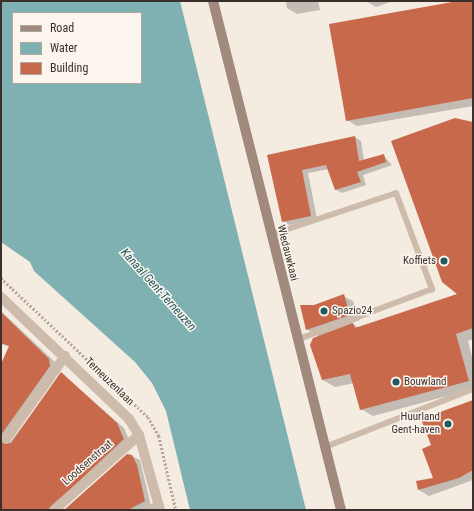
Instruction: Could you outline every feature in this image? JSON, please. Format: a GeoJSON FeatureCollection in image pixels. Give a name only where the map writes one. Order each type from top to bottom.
{"type":"FeatureCollection","features":[{"type":"Feature","properties":{"kind":"main road","name":"Wiedauwkaai"},"geometry":{"type":"LineString","coordinates":[[213,1],[296,340],[341,510]]}},
{"type":"Feature","properties":{"kind":"street","name":"Terneuzenlaan"},"geometry":{"type":"LineString","coordinates":[[1,297],[65,356],[129,419],[139,435],[160,508]]}},
{"type":"Feature","properties":{"kind":"street"},"geometry":{"type":"LineString","coordinates":[[6,439],[65,356]]}},
{"type":"Feature","properties":{"kind":"street","name":"Loodsenstraat"},"geometry":{"type":"LineString","coordinates":[[54,510],[139,435]]}},
{"type":"Feature","properties":{"kind":"street"},"geometry":{"type":"LineString","coordinates":[[150,510],[160,508]]}},
{"type":"Feature","properties":{"kind":"lane"},"geometry":{"type":"LineString","coordinates":[[270,235],[396,193],[432,289],[296,340]]}},
{"type":"Feature","properties":{"kind":"lane"},"geometry":{"type":"LineString","coordinates":[[325,447],[473,389]]}},
{"type":"Feature","properties":{"kind":"path"},"geometry":{"type":"LineString","coordinates":[[1,278],[148,417],[159,436],[176,510]]}},
{"type":"Feature","properties":{"kind":"water","name":"Kanaal Gent-Terneuzen"},"geometry":{"type":"Polygon","coordinates":[[[1,1],[180,1],[306,510],[190,510],[166,411],[152,383],[135,362],[34,271],[30,262],[1,242],[1,1]]]}},
{"type":"Feature","properties":{"kind":"building"},"geometry":{"type":"Polygon","coordinates":[[[458,1],[473,1],[473,98],[346,121],[329,24],[458,1]]]}},
{"type":"Feature","properties":{"kind":"building"},"geometry":{"type":"Polygon","coordinates":[[[455,118],[473,122],[473,328],[456,334],[469,381],[360,410],[350,374],[322,380],[310,345],[313,338],[353,323],[355,328],[457,294],[442,282],[391,141],[455,118]]]}},
{"type":"Feature","properties":{"kind":"building"},"geometry":{"type":"Polygon","coordinates":[[[355,136],[359,161],[384,154],[386,162],[357,172],[361,182],[335,190],[326,165],[302,170],[311,216],[282,222],[267,155],[355,136]]]}},
{"type":"Feature","properties":{"kind":"building"},"geometry":{"type":"Polygon","coordinates":[[[344,294],[350,315],[306,330],[300,305],[314,305],[344,294]]]}},
{"type":"Feature","properties":{"kind":"building"},"geometry":{"type":"Polygon","coordinates":[[[1,312],[49,359],[50,366],[1,435],[1,364],[9,346],[1,343],[1,312]]]}},
{"type":"Feature","properties":{"kind":"building"},"geometry":{"type":"Polygon","coordinates":[[[61,372],[117,423],[124,439],[48,510],[1,510],[1,443],[11,443],[61,372]]]}},
{"type":"Feature","properties":{"kind":"building"},"geometry":{"type":"Polygon","coordinates":[[[473,400],[473,470],[459,478],[418,490],[416,481],[433,478],[422,449],[431,445],[421,419],[473,400]]]}},
{"type":"Feature","properties":{"kind":"building"},"geometry":{"type":"Polygon","coordinates":[[[127,454],[132,455],[137,465],[145,501],[128,510],[64,510],[127,454]]]}},
{"type":"Feature","properties":{"kind":"place","name":"Koffiets"},"geometry":{"type":"Point","coordinates":[444,261]}},
{"type":"Feature","properties":{"kind":"place","name":"Spazio24"},"geometry":{"type":"Point","coordinates":[324,311]}},
{"type":"Feature","properties":{"kind":"place","name":"Bouwland"},"geometry":{"type":"Point","coordinates":[396,382]}},
{"type":"Feature","properties":{"kind":"place","name":"Huurland Gent-haven"},"geometry":{"type":"Point","coordinates":[448,424]}}]}
